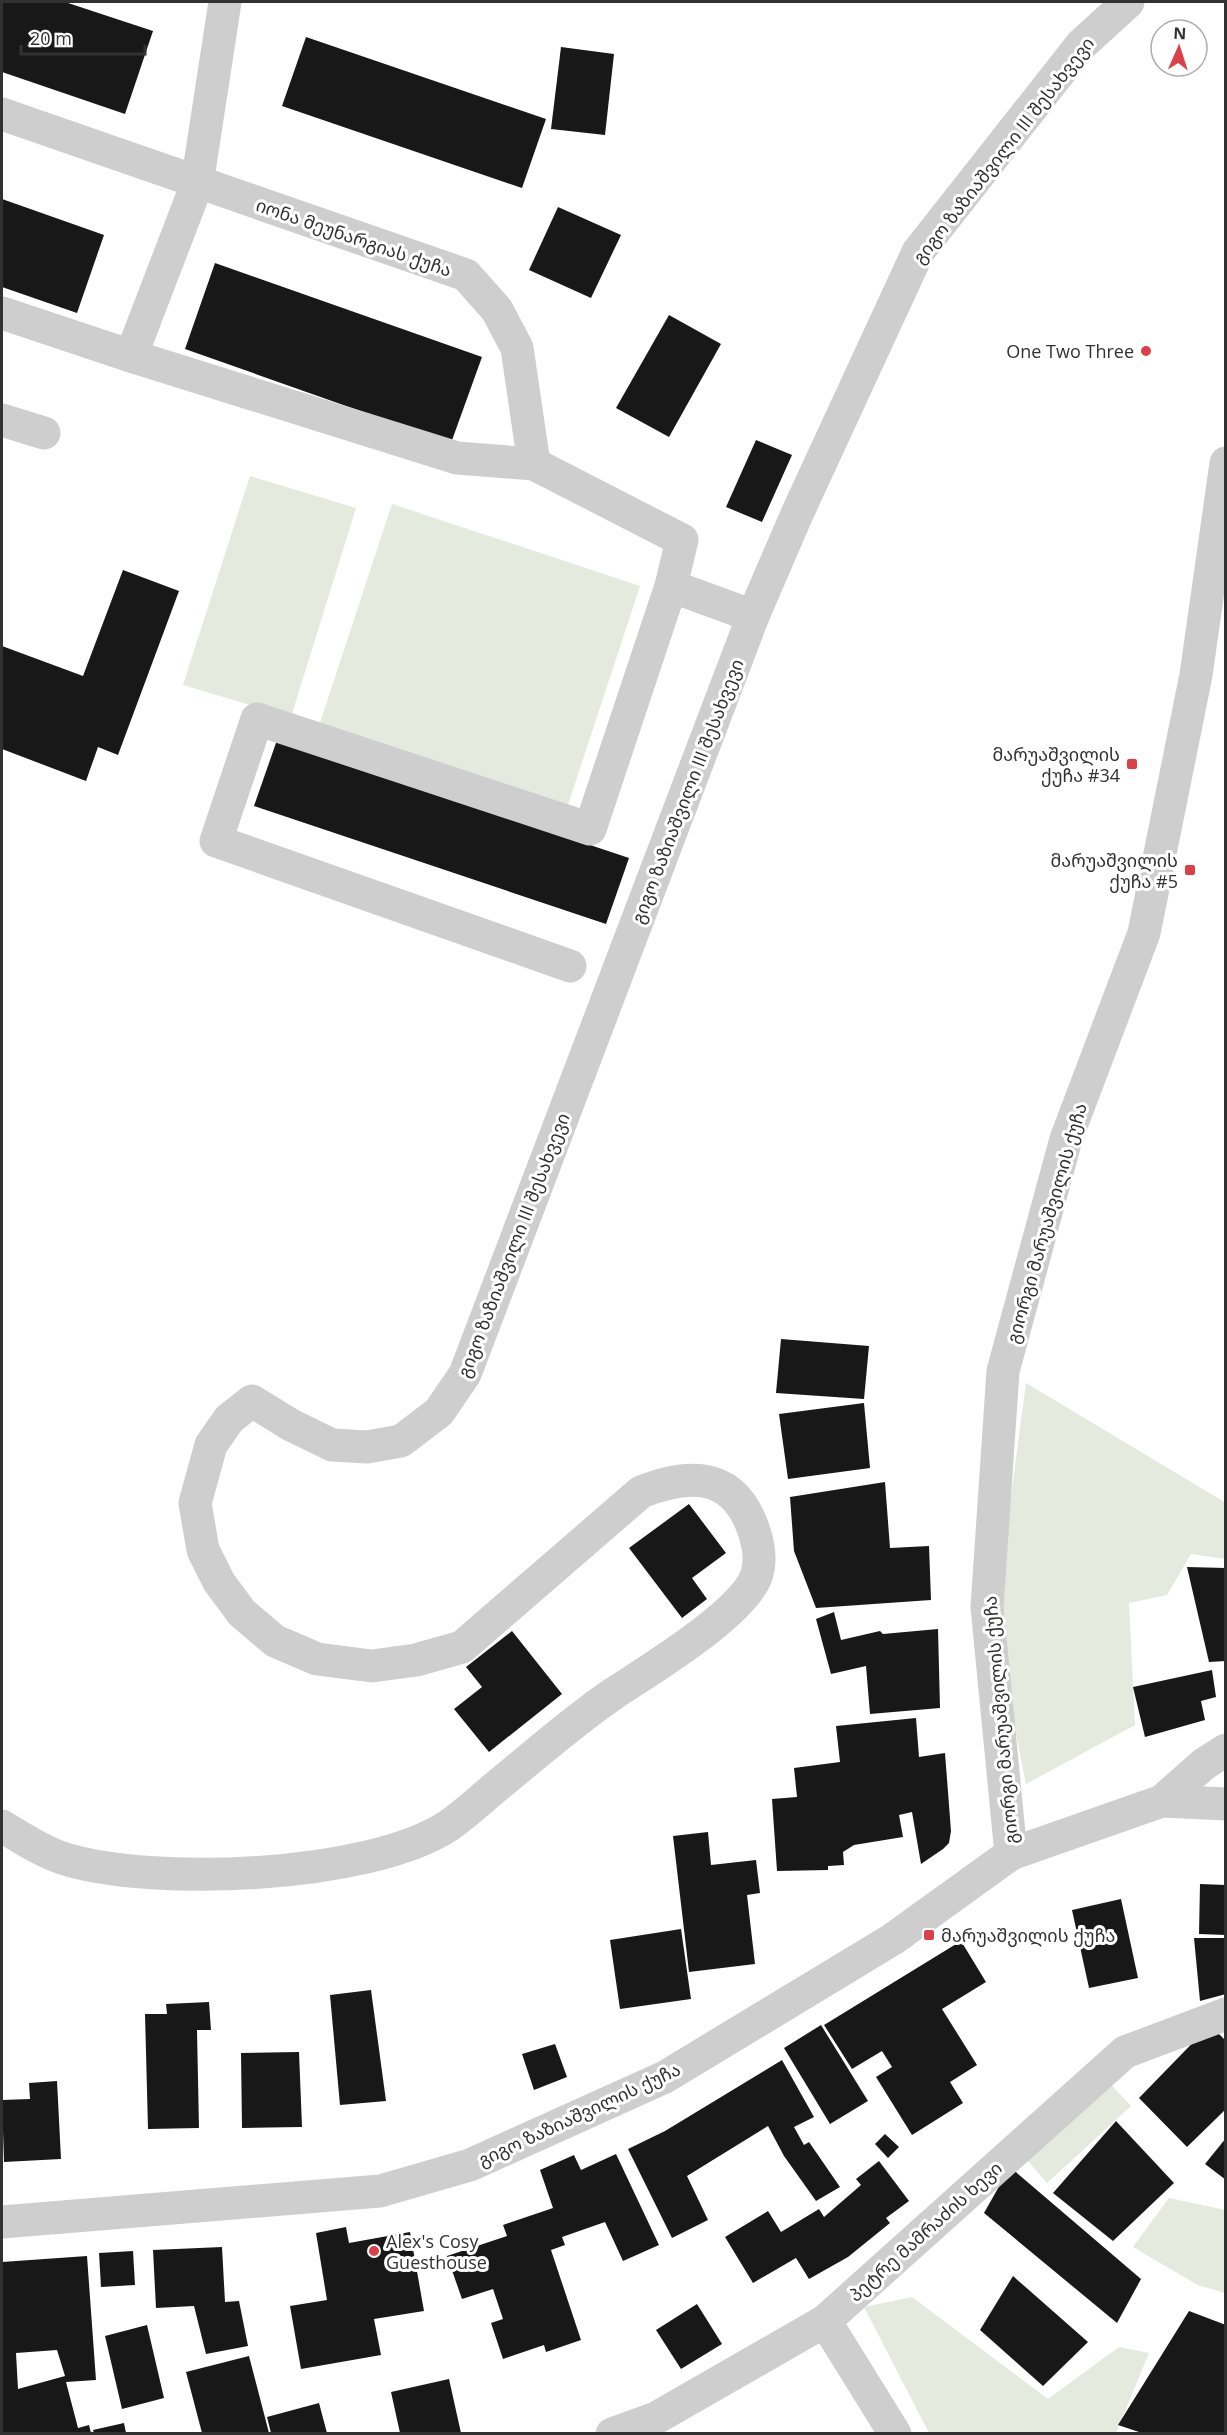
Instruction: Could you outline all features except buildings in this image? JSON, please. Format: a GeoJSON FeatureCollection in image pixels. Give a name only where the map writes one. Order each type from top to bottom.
{"type":"FeatureCollection","features":[{"type":"Feature","properties":{"kind":"street"},"geometry":{"type":"LineString","coordinates":[[131,356],[197,184],[225,2]]}},
{"type":"Feature","properties":{"kind":"street","name":"გიგო ზაზიაშვილი III შესახვევი"},"geometry":{"type":"LineString","coordinates":[[2,1826],[61,1857],[111,1868],[179,1873],[292,1871],[353,1860],[409,1846],[448,1826],[582,1716],[688,1642],[733,1608],[747,1592],[757,1575],[758,1554],[755,1533],[744,1506],[724,1488],[708,1482],[686,1479],[666,1482],[641,1492],[462,1647],[416,1660],[372,1666],[317,1659],[275,1641],[242,1613],[219,1582],[203,1550],[195,1503],[211,1445],[229,1419],[252,1401],[291,1425],[332,1445],[367,1448],[401,1441],[439,1412],[465,1374],[753,616],[797,514],[918,252],[1081,45],[1128,2]]}},
{"type":"Feature","properties":{"kind":"street","name":"იონა მეუნარგიას ქუჩა"},"geometry":{"type":"LineString","coordinates":[[2,114],[197,184],[466,275],[497,310],[517,348],[534,464]]}},
{"type":"Feature","properties":{"kind":"street"},"geometry":{"type":"LineString","coordinates":[[2,313],[131,356],[457,458],[534,464],[682,540],[671,586],[590,829],[257,719],[216,841],[570,966]]}},
{"type":"Feature","properties":{"kind":"street"},"geometry":{"type":"LineString","coordinates":[[2,420],[44,433]]}},
{"type":"Feature","properties":{"kind":"street","name":"გიორგი მარუაშვილის ქუჩა"},"geometry":{"type":"LineString","coordinates":[[1011,1854],[987,1607],[1003,1371],[1066,1139],[1144,933],[1196,675],[1226,463]]}},
{"type":"Feature","properties":{"kind":"street"},"geometry":{"type":"LineString","coordinates":[[671,586],[753,616]]}},
{"type":"Feature","properties":{"kind":"street"},"geometry":{"type":"LineString","coordinates":[[1162,1801],[1204,1764],[1226,1750]]}},
{"type":"Feature","properties":{"kind":"street"},"geometry":{"type":"LineString","coordinates":[[1162,1801],[1226,1804]]}},
{"type":"Feature","properties":{"kind":"street","name":"გიგო ზაზიაშვილის ქუჩა"},"geometry":{"type":"LineString","coordinates":[[2,2223],[380,2191],[470,2165],[665,2077],[892,1939],[1011,1854],[1162,1801]]}},
{"type":"Feature","properties":{"kind":"street","name":"პეტრე მამრაძის ხევი"},"geometry":{"type":"LineString","coordinates":[[612,2433],[656,2418],[825,2321],[1125,2052],[1226,2014]]}},
{"type":"Feature","properties":{"kind":"street"},"geometry":{"type":"LineString","coordinates":[[825,2321],[895,2433]]}},
{"type":"Feature","properties":{"kind":"shaded area"},"geometry":{"type":"Polygon","coordinates":[[[250,476],[356,508],[291,717],[183,685],[250,476]]]}},
{"type":"Feature","properties":{"kind":"shaded area"},"geometry":{"type":"Polygon","coordinates":[[[392,504],[640,586],[566,811],[318,729],[392,504]]]}},
{"type":"Feature","properties":{"kind":"shaded area"},"geometry":{"type":"Polygon","coordinates":[[[1026,1383],[1226,1503],[1225,1559],[1191,1554],[1167,1595],[1129,1603],[1135,1725],[1026,1784],[1007,1688],[999,1587],[1026,1383]]]}},
{"type":"Feature","properties":{"kind":"shaded area"},"geometry":{"type":"Polygon","coordinates":[[[1106,2079],[1131,2106],[1047,2183],[1020,2152],[1106,2079]]]}},
{"type":"Feature","properties":{"kind":"shaded area"},"geometry":{"type":"Polygon","coordinates":[[[1169,2198],[1225,2210],[1225,2293],[1198,2285],[1133,2247],[1169,2198]]]}},
{"type":"Feature","properties":{"kind":"shaded area"},"geometry":{"type":"Polygon","coordinates":[[[912,2297],[1048,2399],[1119,2347],[1149,2353],[1116,2433],[929,2433],[864,2307],[912,2297]]]}},
{"type":"Feature","properties":{"kind":"place","name":"One Two Three"},"geometry":{"type":"Point","coordinates":[1146,351]}},
{"type":"Feature","properties":{"kind":"place","name":"მარუაშვილის ქუჩა #34"},"geometry":{"type":"Point","coordinates":[1132,764]}},
{"type":"Feature","properties":{"kind":"place","name":"მარუაშვილის ქუჩა #5"},"geometry":{"type":"Point","coordinates":[1190,870]}},
{"type":"Feature","properties":{"kind":"place","name":"მარუაშვილის ქუჩა"},"geometry":{"type":"Point","coordinates":[929,1935]}},
{"type":"Feature","properties":{"kind":"place","name":"Alex's Cosy Guesthouse"},"geometry":{"type":"Point","coordinates":[374,2251]}}]}
